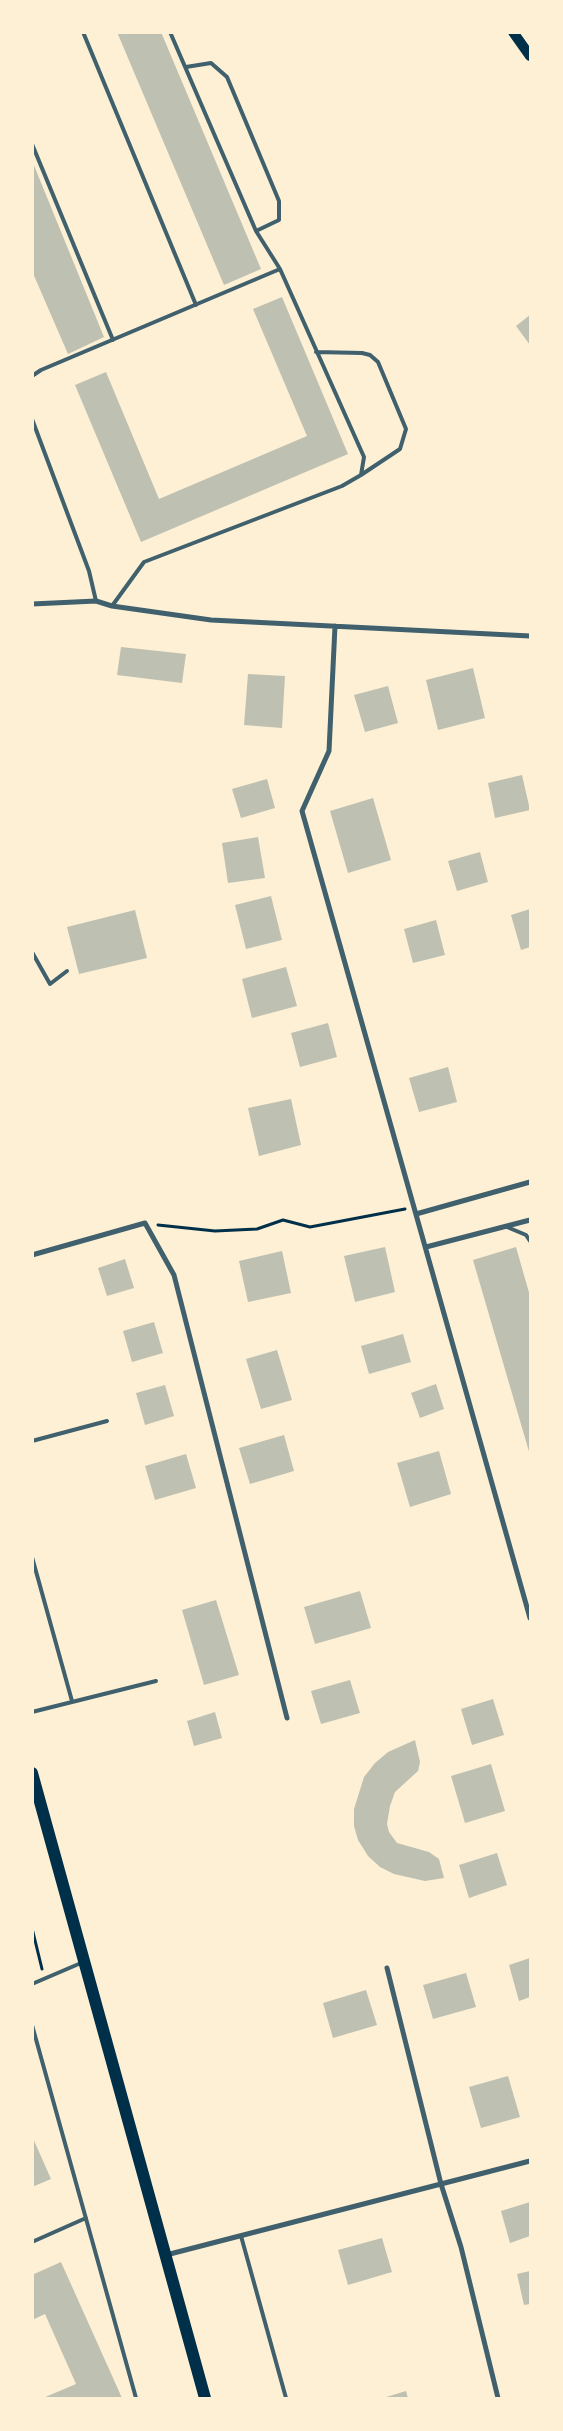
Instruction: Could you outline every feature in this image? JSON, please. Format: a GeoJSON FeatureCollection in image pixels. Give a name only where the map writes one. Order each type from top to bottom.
{"type":"FeatureCollection","features":[{"type":"Feature","properties":{"kind":"main road"},"geometry":{"type":"LineString","coordinates":[[513,32],[530,56]]}},
{"type":"Feature","properties":{"kind":"main road"},"geometry":{"type":"LineString","coordinates":[[32,1773],[205,2398]]}},
{"type":"Feature","properties":{"kind":"street"},"geometry":{"type":"LineString","coordinates":[[32,604],[96,601],[112,606],[211,620],[530,636]]}},
{"type":"Feature","properties":{"kind":"street"},"geometry":{"type":"LineString","coordinates":[[335,626],[329,751],[302,811],[530,1618]]}},
{"type":"Feature","properties":{"kind":"street"},"geometry":{"type":"LineString","coordinates":[[416,1214],[530,1182]]}},
{"type":"Feature","properties":{"kind":"street"},"geometry":{"type":"LineString","coordinates":[[426,1247],[530,1220]]}},
{"type":"Feature","properties":{"kind":"street"},"geometry":{"type":"LineString","coordinates":[[32,1255],[145,1223],[174,1275],[287,1718]]}},
{"type":"Feature","properties":{"kind":"street"},"geometry":{"type":"LineString","coordinates":[[387,1968],[441,2184],[461,2247],[498,2398]]}},
{"type":"Feature","properties":{"kind":"street"},"geometry":{"type":"LineString","coordinates":[[166,2255],[530,2161]]}},
{"type":"Feature","properties":{"kind":"lane"},"geometry":{"type":"LineString","coordinates":[[83,32],[196,304]]}},
{"type":"Feature","properties":{"kind":"lane"},"geometry":{"type":"LineString","coordinates":[[170,32],[256,231],[280,269],[364,457],[362,475]]}},
{"type":"Feature","properties":{"kind":"lane"},"geometry":{"type":"LineString","coordinates":[[186,67],[211,63],[227,77],[279,201],[279,220],[256,231]]}},
{"type":"Feature","properties":{"kind":"lane"},"geometry":{"type":"LineString","coordinates":[[32,144],[113,340]]}},
{"type":"Feature","properties":{"kind":"lane"},"geometry":{"type":"LineString","coordinates":[[32,376],[41,370],[280,269]]}},
{"type":"Feature","properties":{"kind":"lane"},"geometry":{"type":"LineString","coordinates":[[112,606],[144,562],[342,486],[400,449],[406,429],[378,362],[370,355],[362,353],[316,352]]}},
{"type":"Feature","properties":{"kind":"lane"},"geometry":{"type":"LineString","coordinates":[[32,420],[89,571],[96,601]]}},
{"type":"Feature","properties":{"kind":"lane"},"geometry":{"type":"LineString","coordinates":[[32,952],[50,984],[66,972]]}},
{"type":"Feature","properties":{"kind":"lane"},"geometry":{"type":"LineString","coordinates":[[505,1226],[519,1231],[530,1242]]}},
{"type":"Feature","properties":{"kind":"lane"},"geometry":{"type":"LineString","coordinates":[[32,1441],[107,1421]]}},
{"type":"Feature","properties":{"kind":"lane"},"geometry":{"type":"LineString","coordinates":[[32,1557],[72,1701]]}},
{"type":"Feature","properties":{"kind":"lane"},"geometry":{"type":"LineString","coordinates":[[32,1712],[156,1681]]}},
{"type":"Feature","properties":{"kind":"lane"},"geometry":{"type":"LineString","coordinates":[[32,1984],[85,1961]]}},
{"type":"Feature","properties":{"kind":"lane"},"geometry":{"type":"LineString","coordinates":[[32,2025],[136,2398]]}},
{"type":"Feature","properties":{"kind":"lane"},"geometry":{"type":"LineString","coordinates":[[32,2242],[86,2218]]}},
{"type":"Feature","properties":{"kind":"lane"},"geometry":{"type":"LineString","coordinates":[[241,2236],[286,2398]]}},
{"type":"Feature","properties":{"kind":"path"},"geometry":{"type":"LineString","coordinates":[[145,1223],[215,1231],[257,1229],[283,1220],[310,1227],[414,1207]]}},
{"type":"Feature","properties":{"kind":"path"},"geometry":{"type":"LineString","coordinates":[[32,1928],[34,1946],[44,1978]]}},
{"type":"Feature","properties":{"kind":"building"},"geometry":{"type":"Polygon","coordinates":[[[117,32],[161,32],[261,269],[224,285],[117,32]]]}},
{"type":"Feature","properties":{"kind":"building"},"geometry":{"type":"Polygon","coordinates":[[[33,163],[104,337],[68,354],[32,271],[33,163]]]}},
{"type":"Feature","properties":{"kind":"building"},"geometry":{"type":"Polygon","coordinates":[[[282,297],[348,454],[141,542],[75,385],[106,372],[159,499],[307,436],[253,309],[282,297]]]}},
{"type":"Feature","properties":{"kind":"building"},"geometry":{"type":"Polygon","coordinates":[[[530,315],[530,345],[516,326],[530,315]]]}},
{"type":"Feature","properties":{"kind":"building"},"geometry":{"type":"Polygon","coordinates":[[[121,647],[186,654],[182,683],[117,675],[121,647]]]}},
{"type":"Feature","properties":{"kind":"building"},"geometry":{"type":"Polygon","coordinates":[[[473,668],[485,718],[438,730],[426,680],[473,668]]]}},
{"type":"Feature","properties":{"kind":"building"},"geometry":{"type":"Polygon","coordinates":[[[248,674],[285,676],[282,728],[244,725],[248,674]]]}},
{"type":"Feature","properties":{"kind":"building"},"geometry":{"type":"Polygon","coordinates":[[[388,686],[398,723],[365,732],[354,695],[388,686]]]}},
{"type":"Feature","properties":{"kind":"building"},"geometry":{"type":"Polygon","coordinates":[[[522,775],[530,810],[495,818],[488,783],[522,775]]]}},
{"type":"Feature","properties":{"kind":"building"},"geometry":{"type":"Polygon","coordinates":[[[267,779],[275,808],[241,818],[232,789],[267,779]]]}},
{"type":"Feature","properties":{"kind":"building"},"geometry":{"type":"Polygon","coordinates":[[[373,798],[391,860],[348,873],[330,811],[373,798]]]}},
{"type":"Feature","properties":{"kind":"building"},"geometry":{"type":"Polygon","coordinates":[[[258,837],[265,878],[228,883],[222,843],[258,837]]]}},
{"type":"Feature","properties":{"kind":"building"},"geometry":{"type":"Polygon","coordinates":[[[480,852],[488,882],[457,891],[448,861],[480,852]]]}},
{"type":"Feature","properties":{"kind":"building"},"geometry":{"type":"Polygon","coordinates":[[[271,896],[282,940],[246,949],[235,905],[271,896]]]}},
{"type":"Feature","properties":{"kind":"building"},"geometry":{"type":"Polygon","coordinates":[[[530,909],[530,947],[521,950],[511,915],[530,909]]]}},
{"type":"Feature","properties":{"kind":"building"},"geometry":{"type":"Polygon","coordinates":[[[135,910],[147,958],[79,974],[67,927],[135,910]]]}},
{"type":"Feature","properties":{"kind":"building"},"geometry":{"type":"Polygon","coordinates":[[[436,920],[445,955],[413,963],[404,929],[436,920]]]}},
{"type":"Feature","properties":{"kind":"building"},"geometry":{"type":"Polygon","coordinates":[[[286,967],[297,1006],[252,1018],[242,979],[286,967]]]}},
{"type":"Feature","properties":{"kind":"building"},"geometry":{"type":"Polygon","coordinates":[[[328,1023],[337,1057],[300,1067],[291,1033],[328,1023]]]}},
{"type":"Feature","properties":{"kind":"building"},"geometry":{"type":"Polygon","coordinates":[[[448,1067],[457,1102],[419,1112],[409,1078],[448,1067]]]}},
{"type":"Feature","properties":{"kind":"building"},"geometry":{"type":"Polygon","coordinates":[[[291,1099],[301,1145],[259,1156],[248,1108],[291,1099]]]}},
{"type":"Feature","properties":{"kind":"building"},"geometry":{"type":"Polygon","coordinates":[[[385,1247],[395,1292],[355,1302],[344,1256],[385,1247]]]}},
{"type":"Feature","properties":{"kind":"building"},"geometry":{"type":"Polygon","coordinates":[[[516,1247],[530,1296],[530,1455],[473,1260],[516,1247]]]}},
{"type":"Feature","properties":{"kind":"building"},"geometry":{"type":"Polygon","coordinates":[[[282,1251],[291,1293],[248,1302],[239,1261],[282,1251]]]}},
{"type":"Feature","properties":{"kind":"building"},"geometry":{"type":"Polygon","coordinates":[[[125,1259],[134,1288],[107,1296],[98,1268],[125,1259]]]}},
{"type":"Feature","properties":{"kind":"building"},"geometry":{"type":"Polygon","coordinates":[[[154,1322],[163,1353],[132,1362],[123,1331],[154,1322]]]}},
{"type":"Feature","properties":{"kind":"building"},"geometry":{"type":"Polygon","coordinates":[[[403,1334],[411,1362],[369,1374],[361,1346],[403,1334]]]}},
{"type":"Feature","properties":{"kind":"building"},"geometry":{"type":"Polygon","coordinates":[[[277,1350],[292,1400],[261,1409],[246,1359],[277,1350]]]}},
{"type":"Feature","properties":{"kind":"building"},"geometry":{"type":"Polygon","coordinates":[[[436,1384],[444,1409],[420,1418],[411,1393],[436,1384]]]}},
{"type":"Feature","properties":{"kind":"building"},"geometry":{"type":"Polygon","coordinates":[[[165,1385],[174,1416],[145,1425],[136,1393],[165,1385]]]}},
{"type":"Feature","properties":{"kind":"building"},"geometry":{"type":"Polygon","coordinates":[[[284,1435],[294,1471],[250,1484],[239,1448],[284,1435]]]}},
{"type":"Feature","properties":{"kind":"building"},"geometry":{"type":"Polygon","coordinates":[[[439,1451],[451,1494],[410,1507],[397,1463],[439,1451]]]}},
{"type":"Feature","properties":{"kind":"building"},"geometry":{"type":"Polygon","coordinates":[[[186,1454],[196,1488],[155,1500],[145,1466],[186,1454]]]}},
{"type":"Feature","properties":{"kind":"building"},"geometry":{"type":"Polygon","coordinates":[[[360,1591],[371,1628],[315,1644],[304,1607],[360,1591]]]}},
{"type":"Feature","properties":{"kind":"building"},"geometry":{"type":"Polygon","coordinates":[[[216,1600],[239,1675],[204,1685],[182,1610],[216,1600]]]}},
{"type":"Feature","properties":{"kind":"building"},"geometry":{"type":"Polygon","coordinates":[[[350,1680],[360,1713],[321,1724],[311,1691],[350,1680]]]}},
{"type":"Feature","properties":{"kind":"building"},"geometry":{"type":"Polygon","coordinates":[[[493,1699],[504,1735],[472,1745],[461,1709],[493,1699]]]}},
{"type":"Feature","properties":{"kind":"building"},"geometry":{"type":"Polygon","coordinates":[[[215,1712],[222,1738],[194,1746],[187,1721],[215,1712]]]}},
{"type":"Feature","properties":{"kind":"building"},"geometry":{"type":"Polygon","coordinates":[[[415,1740],[420,1762],[418,1771],[395,1792],[387,1824],[389,1832],[397,1843],[429,1852],[439,1859],[444,1878],[425,1881],[394,1874],[380,1867],[368,1856],[358,1840],[354,1826],[354,1809],[364,1777],[375,1763],[388,1752],[415,1740]]]}},
{"type":"Feature","properties":{"kind":"building"},"geometry":{"type":"Polygon","coordinates":[[[491,1764],[505,1811],[465,1823],[451,1776],[491,1764]]]}},
{"type":"Feature","properties":{"kind":"building"},"geometry":{"type":"Polygon","coordinates":[[[497,1853],[507,1885],[469,1898],[459,1865],[497,1853]]]}},
{"type":"Feature","properties":{"kind":"building"},"geometry":{"type":"Polygon","coordinates":[[[530,1958],[530,1997],[519,2001],[509,1965],[530,1958]]]}},
{"type":"Feature","properties":{"kind":"building"},"geometry":{"type":"Polygon","coordinates":[[[466,1973],[476,2007],[433,2019],[423,1985],[466,1973]]]}},
{"type":"Feature","properties":{"kind":"building"},"geometry":{"type":"Polygon","coordinates":[[[366,1990],[377,2025],[333,2038],[323,2003],[366,1990]]]}},
{"type":"Feature","properties":{"kind":"building"},"geometry":{"type":"Polygon","coordinates":[[[508,2076],[520,2117],[481,2128],[469,2087],[508,2076]]]}},
{"type":"Feature","properties":{"kind":"building"},"geometry":{"type":"Polygon","coordinates":[[[32,2136],[51,2179],[32,2187],[32,2136]]]}},
{"type":"Feature","properties":{"kind":"building"},"geometry":{"type":"Polygon","coordinates":[[[530,2202],[530,2236],[510,2243],[501,2211],[530,2202]]]}},
{"type":"Feature","properties":{"kind":"building"},"geometry":{"type":"Polygon","coordinates":[[[382,2238],[392,2272],[348,2285],[338,2250],[382,2238]]]}},
{"type":"Feature","properties":{"kind":"building"},"geometry":{"type":"Polygon","coordinates":[[[61,2262],[122,2398],[43,2398],[76,2384],[45,2314],[32,2320],[32,2275],[61,2262]]]}},
{"type":"Feature","properties":{"kind":"building"},"geometry":{"type":"Polygon","coordinates":[[[530,2271],[530,2304],[524,2305],[517,2274],[530,2271]]]}},
{"type":"Feature","properties":{"kind":"building"},"geometry":{"type":"Polygon","coordinates":[[[406,2391],[408,2398],[383,2398],[406,2391]]]}}]}
